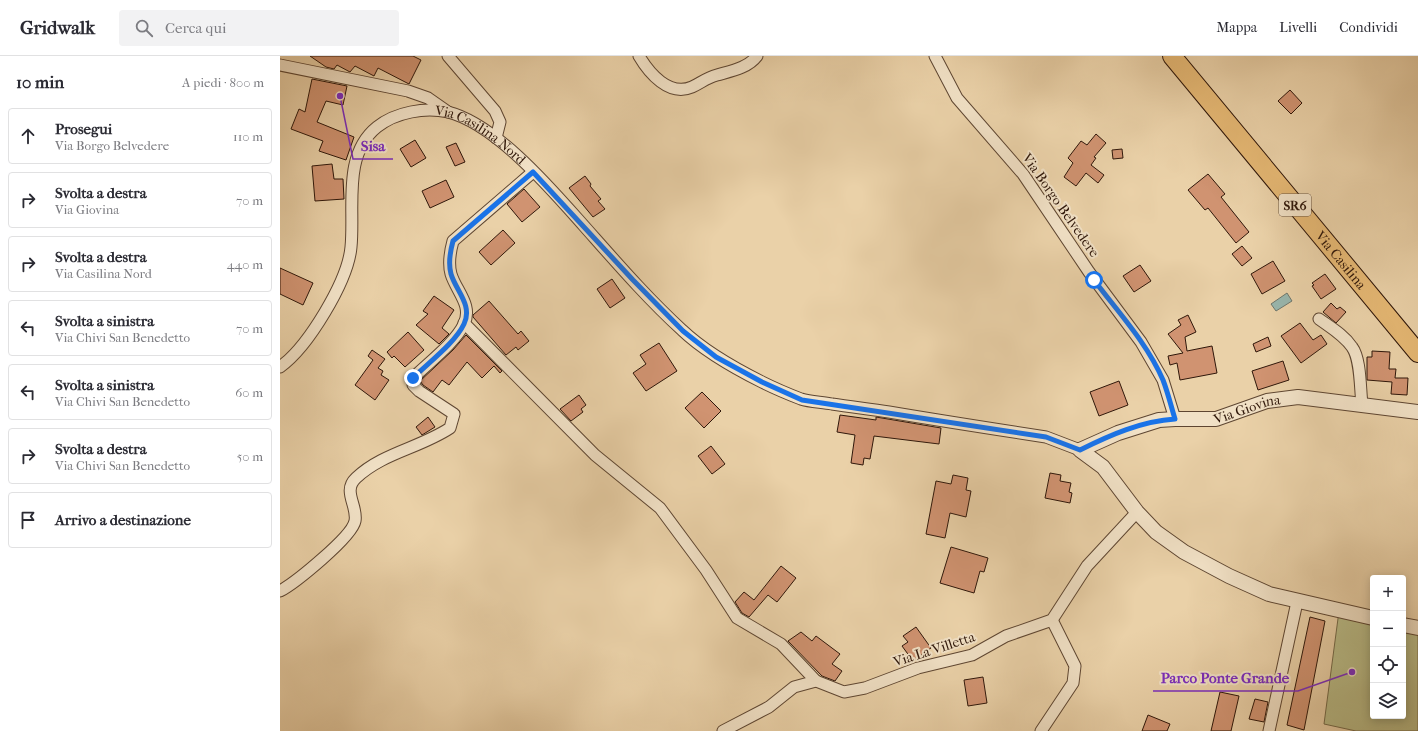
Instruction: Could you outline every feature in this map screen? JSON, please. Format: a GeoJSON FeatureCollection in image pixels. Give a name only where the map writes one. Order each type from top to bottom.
{"type":"FeatureCollection","features":[{"type":"Feature","properties":{"kind":"main road","name":"Via Casilina"},"geometry":{"type":"LineString","coordinates":[[1172,56],[1418,353]]}},
{"type":"Feature","properties":{"kind":"street"},"geometry":{"type":"LineString","coordinates":[[448,56],[494,111],[500,122],[496,138]]}},
{"type":"Feature","properties":{"kind":"street"},"geometry":{"type":"LineString","coordinates":[[639,56],[647,70],[654,78],[683,89],[692,87],[704,79],[736,70],[754,61],[758,56]]}},
{"type":"Feature","properties":{"kind":"street","name":"Via Borgo Belvedere"},"geometry":{"type":"LineString","coordinates":[[935,56],[957,98],[1019,169],[1094,280],[1141,342],[1163,380],[1175,419]]}},
{"type":"Feature","properties":{"kind":"street"},"geometry":{"type":"LineString","coordinates":[[280,65],[408,91],[428,98],[448,112]]}},
{"type":"Feature","properties":{"kind":"street","name":"Via Casilina Nord"},"geometry":{"type":"LineString","coordinates":[[280,367],[290,360],[295,354],[321,318],[342,283],[351,247],[356,161],[362,145],[377,127],[394,118],[411,112],[427,110],[448,112],[470,122],[496,138],[533,172],[633,280],[683,331],[716,357],[762,382],[802,400],[1046,437],[1080,450],[1102,467],[1137,512],[1156,532],[1184,552],[1229,576],[1269,594],[1297,602],[1370,617]]}},
{"type":"Feature","properties":{"kind":"street"},"geometry":{"type":"LineString","coordinates":[[280,592],[316,564],[353,528],[355,515],[350,490],[351,484],[356,478],[375,463],[438,436],[450,428],[454,414],[419,391],[413,385],[413,378],[456,336],[464,323],[467,312],[464,302],[451,275],[449,263],[449,254],[453,241],[533,172]]}},
{"type":"Feature","properties":{"kind":"street"},"geometry":{"type":"LineString","coordinates":[[1319,319],[1348,342],[1353,348],[1357,360],[1362,404]]}},
{"type":"Feature","properties":{"kind":"street"},"geometry":{"type":"LineString","coordinates":[[464,323],[595,455],[660,508],[706,570],[737,618],[781,644],[816,681],[794,687],[769,707],[723,731]]}},
{"type":"Feature","properties":{"kind":"street","name":"Via Giovina"},"geometry":{"type":"LineString","coordinates":[[1080,450],[1126,430],[1159,420],[1216,419],[1268,400],[1286,397],[1362,404],[1418,412]]}},
{"type":"Feature","properties":{"kind":"street"},"geometry":{"type":"LineString","coordinates":[[1041,731],[1073,683],[1075,666],[1052,620],[1087,566],[1137,512]]}},
{"type":"Feature","properties":{"kind":"street"},"geometry":{"type":"LineString","coordinates":[[1269,731],[1297,602]]}},
{"type":"Feature","properties":{"kind":"street","name":"Via La Villetta"},"geometry":{"type":"LineString","coordinates":[[816,681],[844,692],[866,688],[918,668],[972,655],[1006,636],[1052,620]]}},
{"type":"Feature","properties":{"kind":"street"},"geometry":{"type":"LineString","coordinates":[[1406,626],[1418,628]]}},
{"type":"Feature","properties":{"kind":"green space"},"geometry":{"type":"Polygon","coordinates":[[[1339,611],[1370,617],[1370,719],[1406,719],[1406,626],[1418,628],[1418,731],[1356,731],[1324,724],[1339,611]]]}},
{"type":"Feature","properties":{"kind":"water"},"geometry":{"type":"Polygon","coordinates":[[[1287,293],[1292,301],[1276,311],[1271,304],[1287,293]]]}},
{"type":"Feature","properties":{"kind":"building"},"geometry":{"type":"Polygon","coordinates":[[[310,56],[413,56],[421,60],[409,84],[378,68],[374,76],[355,66],[350,72],[337,65],[334,69],[326,67],[310,56]]]}},
{"type":"Feature","properties":{"kind":"building"},"geometry":{"type":"Polygon","coordinates":[[[312,79],[347,86],[343,105],[326,101],[317,122],[354,137],[346,160],[319,151],[323,141],[291,129],[299,109],[305,112],[312,79]]]}},
{"type":"Feature","properties":{"kind":"building"},"geometry":{"type":"Polygon","coordinates":[[[1290,90],[1302,103],[1291,114],[1278,101],[1290,90]]]}},
{"type":"Feature","properties":{"kind":"building"},"geometry":{"type":"Polygon","coordinates":[[[1096,134],[1106,143],[1094,157],[1096,158],[1091,165],[1104,175],[1098,183],[1086,173],[1076,186],[1064,177],[1073,163],[1068,158],[1081,141],[1087,145],[1096,134]]]}},
{"type":"Feature","properties":{"kind":"building"},"geometry":{"type":"Polygon","coordinates":[[[415,140],[426,158],[411,167],[400,149],[415,140]]]}},
{"type":"Feature","properties":{"kind":"building"},"geometry":{"type":"Polygon","coordinates":[[[456,143],[465,162],[455,166],[446,147],[456,143]]]}},
{"type":"Feature","properties":{"kind":"building"},"geometry":{"type":"Polygon","coordinates":[[[1122,149],[1123,158],[1113,159],[1112,150],[1122,149]]]}},
{"type":"Feature","properties":{"kind":"building"},"geometry":{"type":"Polygon","coordinates":[[[332,164],[334,179],[343,179],[344,199],[315,201],[312,166],[332,164]]]}},
{"type":"Feature","properties":{"kind":"building"},"geometry":{"type":"Polygon","coordinates":[[[1208,174],[1225,194],[1221,197],[1249,232],[1236,243],[1208,208],[1205,210],[1188,190],[1208,174]]]}},
{"type":"Feature","properties":{"kind":"building"},"geometry":{"type":"Polygon","coordinates":[[[585,176],[591,184],[590,186],[601,199],[598,201],[605,209],[593,217],[569,188],[585,176]]]}},
{"type":"Feature","properties":{"kind":"building"},"geometry":{"type":"Polygon","coordinates":[[[446,180],[454,197],[430,208],[422,191],[446,180]]]}},
{"type":"Feature","properties":{"kind":"building"},"geometry":{"type":"Polygon","coordinates":[[[524,189],[540,207],[522,222],[507,204],[524,189]]]}},
{"type":"Feature","properties":{"kind":"building"},"geometry":{"type":"Polygon","coordinates":[[[503,230],[515,243],[491,265],[479,252],[503,230]]]}},
{"type":"Feature","properties":{"kind":"building"},"geometry":{"type":"Polygon","coordinates":[[[1242,246],[1252,258],[1242,266],[1232,254],[1242,246]]]}},
{"type":"Feature","properties":{"kind":"building"},"geometry":{"type":"Polygon","coordinates":[[[1273,261],[1285,281],[1262,294],[1251,274],[1273,261]]]}},
{"type":"Feature","properties":{"kind":"building"},"geometry":{"type":"Polygon","coordinates":[[[1140,265],[1151,281],[1134,292],[1123,276],[1140,265]]]}},
{"type":"Feature","properties":{"kind":"building"},"geometry":{"type":"Polygon","coordinates":[[[280,268],[313,283],[303,305],[280,294],[280,268]]]}},
{"type":"Feature","properties":{"kind":"building"},"geometry":{"type":"Polygon","coordinates":[[[1325,274],[1336,289],[1321,299],[1312,286],[1314,285],[1312,283],[1325,274]]]}},
{"type":"Feature","properties":{"kind":"building"},"geometry":{"type":"Polygon","coordinates":[[[612,279],[625,298],[610,308],[597,289],[612,279]]]}},
{"type":"Feature","properties":{"kind":"building"},"geometry":{"type":"Polygon","coordinates":[[[434,296],[454,310],[442,328],[449,334],[439,344],[416,325],[428,314],[423,311],[434,296]]]}},
{"type":"Feature","properties":{"kind":"building"},"geometry":{"type":"Polygon","coordinates":[[[489,301],[518,334],[521,331],[529,341],[518,350],[516,347],[506,355],[473,317],[473,315],[489,301]]]}},
{"type":"Feature","properties":{"kind":"building"},"geometry":{"type":"Polygon","coordinates":[[[1331,303],[1337,309],[1340,307],[1346,312],[1336,323],[1323,312],[1331,303]]]}},
{"type":"Feature","properties":{"kind":"building"},"geometry":{"type":"Polygon","coordinates":[[[1188,315],[1196,332],[1185,337],[1187,351],[1212,346],[1217,373],[1180,380],[1177,363],[1170,365],[1168,356],[1183,353],[1168,334],[1181,325],[1178,320],[1188,315]]]}},
{"type":"Feature","properties":{"kind":"building"},"geometry":{"type":"Polygon","coordinates":[[[1300,323],[1313,340],[1321,335],[1327,344],[1301,363],[1281,336],[1300,323]]]}},
{"type":"Feature","properties":{"kind":"building"},"geometry":{"type":"Polygon","coordinates":[[[408,332],[424,350],[405,367],[394,356],[392,358],[387,352],[408,332]]]}},
{"type":"Feature","properties":{"kind":"building"},"geometry":{"type":"Polygon","coordinates":[[[466,335],[502,371],[500,373],[494,366],[482,378],[467,362],[449,385],[442,380],[433,392],[423,385],[420,381],[453,350],[466,335]]]}},
{"type":"Feature","properties":{"kind":"building"},"geometry":{"type":"Polygon","coordinates":[[[1268,337],[1271,346],[1256,352],[1253,344],[1268,337]]]}},
{"type":"Feature","properties":{"kind":"building"},"geometry":{"type":"Polygon","coordinates":[[[659,343],[677,371],[646,391],[633,373],[646,364],[640,355],[659,343]]]}},
{"type":"Feature","properties":{"kind":"building"},"geometry":{"type":"Polygon","coordinates":[[[372,350],[385,359],[378,368],[383,371],[381,375],[389,380],[375,400],[355,385],[373,360],[368,356],[372,350]]]}},
{"type":"Feature","properties":{"kind":"building"},"geometry":{"type":"Polygon","coordinates":[[[1372,351],[1390,352],[1389,369],[1396,369],[1395,378],[1408,378],[1407,395],[1391,394],[1392,382],[1367,380],[1367,357],[1372,357],[1372,351]]]}},
{"type":"Feature","properties":{"kind":"building"},"geometry":{"type":"Polygon","coordinates":[[[1283,361],[1289,380],[1258,390],[1252,371],[1283,361]]]}},
{"type":"Feature","properties":{"kind":"building"},"geometry":{"type":"Polygon","coordinates":[[[1119,381],[1128,405],[1099,416],[1090,392],[1119,381]]]}},
{"type":"Feature","properties":{"kind":"building"},"geometry":{"type":"Polygon","coordinates":[[[702,392],[721,411],[704,428],[685,408],[702,392]]]}},
{"type":"Feature","properties":{"kind":"building"},"geometry":{"type":"Polygon","coordinates":[[[579,395],[586,405],[581,409],[583,412],[571,421],[560,409],[579,395]]]}},
{"type":"Feature","properties":{"kind":"building"},"geometry":{"type":"Polygon","coordinates":[[[840,415],[876,420],[876,417],[941,428],[939,444],[874,436],[870,459],[864,458],[863,465],[851,463],[855,435],[837,432],[840,415]]]}},
{"type":"Feature","properties":{"kind":"building"},"geometry":{"type":"Polygon","coordinates":[[[428,417],[435,427],[422,435],[416,427],[428,417]]]}},
{"type":"Feature","properties":{"kind":"building"},"geometry":{"type":"Polygon","coordinates":[[[711,446],[725,464],[712,474],[698,456],[711,446]]]}},
{"type":"Feature","properties":{"kind":"building"},"geometry":{"type":"Polygon","coordinates":[[[1050,473],[1061,475],[1060,481],[1071,483],[1069,492],[1072,493],[1070,503],[1045,498],[1050,473]]]}},
{"type":"Feature","properties":{"kind":"building"},"geometry":{"type":"Polygon","coordinates":[[[953,475],[968,478],[966,490],[971,491],[966,517],[950,513],[945,538],[926,534],[936,481],[951,484],[953,475]]]}},
{"type":"Feature","properties":{"kind":"building"},"geometry":{"type":"Polygon","coordinates":[[[951,547],[988,558],[984,572],[980,571],[974,593],[940,583],[951,547]]]}},
{"type":"Feature","properties":{"kind":"building"},"geometry":{"type":"Polygon","coordinates":[[[781,566],[796,578],[777,602],[768,595],[749,617],[742,613],[735,602],[744,592],[754,600],[781,566]]]}},
{"type":"Feature","properties":{"kind":"building"},"geometry":{"type":"Polygon","coordinates":[[[1310,617],[1325,621],[1304,730],[1287,725],[1310,617]]]}},
{"type":"Feature","properties":{"kind":"building"},"geometry":{"type":"Polygon","coordinates":[[[916,627],[931,648],[913,661],[902,646],[908,642],[903,636],[916,627]]]}},
{"type":"Feature","properties":{"kind":"building"},"geometry":{"type":"Polygon","coordinates":[[[801,632],[812,641],[816,636],[840,654],[832,664],[842,671],[835,681],[822,676],[788,641],[801,632]]]}},
{"type":"Feature","properties":{"kind":"building"},"geometry":{"type":"Polygon","coordinates":[[[983,677],[987,703],[968,706],[964,680],[983,677]]]}},
{"type":"Feature","properties":{"kind":"building"},"geometry":{"type":"Polygon","coordinates":[[[1220,692],[1239,696],[1231,731],[1211,731],[1220,692]]]}},
{"type":"Feature","properties":{"kind":"building"},"geometry":{"type":"Polygon","coordinates":[[[1255,699],[1268,702],[1264,722],[1249,719],[1255,699]]]}},
{"type":"Feature","properties":{"kind":"building"},"geometry":{"type":"Polygon","coordinates":[[[1148,715],[1170,724],[1167,731],[1142,731],[1148,715]]]}},
{"type":"Feature","properties":{"kind":"place","name":"Sisa"},"geometry":{"type":"Point","coordinates":[340,96]}},
{"type":"Feature","properties":{"kind":"place","name":"Parco Ponte Grande"},"geometry":{"type":"Point","coordinates":[1352,672]}},
{"type":"Feature","properties":{"kind":"route"},"geometry":{"type":"LineString","coordinates":[[413,378],[456,336],[464,323],[467,312],[464,302],[451,275],[449,263],[449,254],[453,241],[533,172],[556,195],[633,280],[683,331],[716,357],[762,382],[802,400],[1046,437],[1080,450],[1102,439],[1126,430],[1159,420],[1175,419],[1163,380],[1145,348],[1094,280]]}}]}
